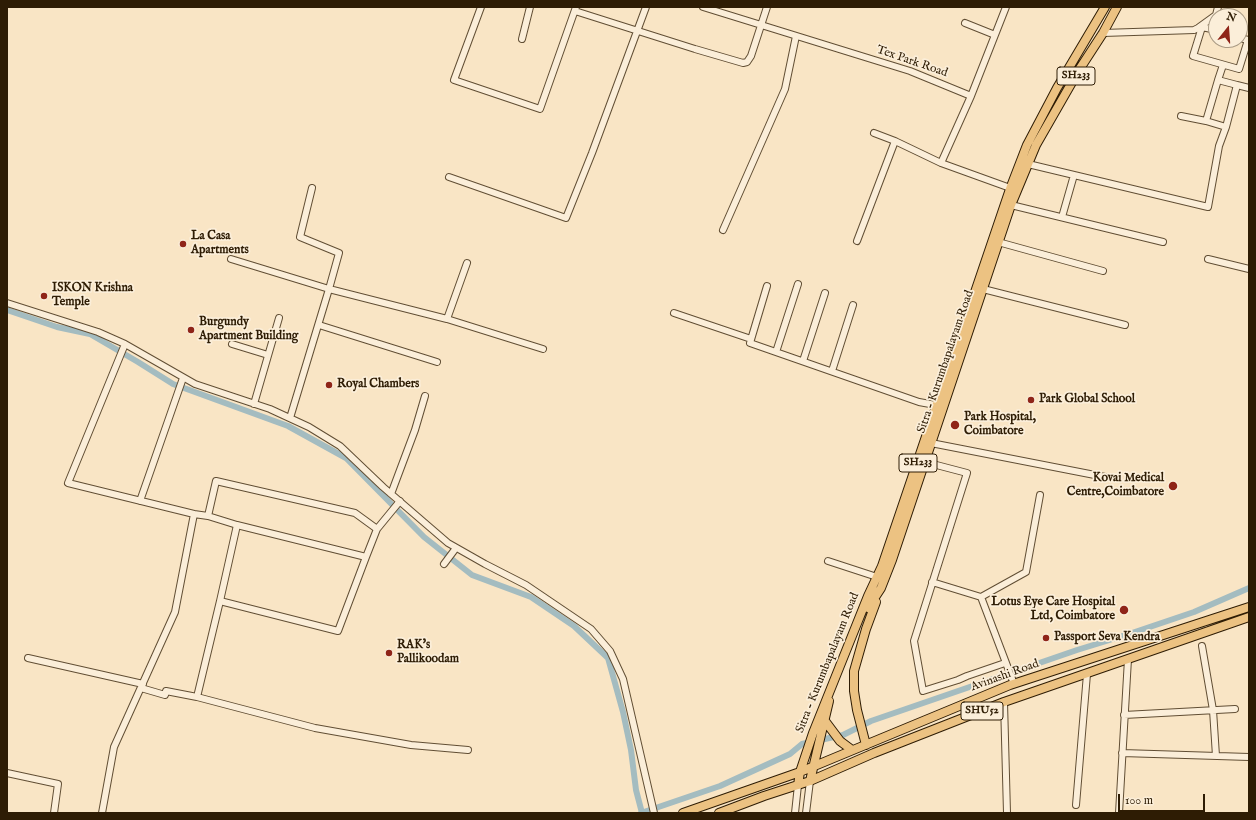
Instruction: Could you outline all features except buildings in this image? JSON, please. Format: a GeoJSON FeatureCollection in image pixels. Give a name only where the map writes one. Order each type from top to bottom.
{"type":"FeatureCollection","features":[{"type":"Feature","properties":{"kind":"main road"},"geometry":{"type":"LineString","coordinates":[[1014,190],[1027,145],[1057,88],[1105,7]]}},
{"type":"Feature","properties":{"kind":"main road","name":"Sitra - Kurumbapalayam Road"},"geometry":{"type":"LineString","coordinates":[[810,781],[830,695],[879,583],[932,443],[940,406],[1014,190],[1036,145],[1117,7]]}},
{"type":"Feature","properties":{"kind":"main road","name":"Sitra - Kurumbapalayam Road"},"geometry":{"type":"LineString","coordinates":[[798,785],[800,772],[813,733],[879,583],[885,560],[983,290],[1011,205],[1014,190]]}},
{"type":"Feature","properties":{"kind":"main road"},"geometry":{"type":"LineString","coordinates":[[866,741],[858,713],[854,691],[854,671],[879,583]]}},
{"type":"Feature","properties":{"kind":"main road","name":"Avinashi Road"},"geometry":{"type":"LineString","coordinates":[[683,813],[800,772],[852,750],[866,741],[1012,685],[1249,607]]}},
{"type":"Feature","properties":{"kind":"main road","name":"Avinashi Road"},"geometry":{"type":"LineString","coordinates":[[719,813],[738,810],[764,796],[810,781],[874,753],[1014,698],[1249,617]]}},
{"type":"Feature","properties":{"kind":"main road"},"geometry":{"type":"LineString","coordinates":[[1012,685],[1014,698]]}},
{"type":"Feature","properties":{"kind":"main road"},"geometry":{"type":"LineString","coordinates":[[824,724],[840,742],[852,750]]}},
{"type":"Feature","properties":{"kind":"street"},"geometry":{"type":"LineString","coordinates":[[481,7],[454,80],[540,109],[575,9],[637,31],[743,63],[747,62],[751,56],[767,7]]}},
{"type":"Feature","properties":{"kind":"street"},"geometry":{"type":"LineString","coordinates":[[522,39],[530,7]]}},
{"type":"Feature","properties":{"kind":"street"},"geometry":{"type":"LineString","coordinates":[[449,177],[566,218],[646,7]]}},
{"type":"Feature","properties":{"kind":"street","name":"Tex Park Road"},"geometry":{"type":"LineString","coordinates":[[703,7],[910,71],[971,96]]}},
{"type":"Feature","properties":{"kind":"street"},"geometry":{"type":"LineString","coordinates":[[941,163],[971,96],[1006,7]]}},
{"type":"Feature","properties":{"kind":"street"},"geometry":{"type":"LineString","coordinates":[[1103,33],[1194,30],[1216,15],[1218,7]]}},
{"type":"Feature","properties":{"kind":"street"},"geometry":{"type":"LineString","coordinates":[[965,23],[995,35]]}},
{"type":"Feature","properties":{"kind":"street"},"geometry":{"type":"LineString","coordinates":[[1208,28],[1202,27],[1193,56],[1239,69],[1246,48]]}},
{"type":"Feature","properties":{"kind":"street"},"geometry":{"type":"LineString","coordinates":[[723,230],[785,89],[796,36]]}},
{"type":"Feature","properties":{"kind":"street"},"geometry":{"type":"LineString","coordinates":[[1206,121],[1223,64]]}},
{"type":"Feature","properties":{"kind":"street"},"geometry":{"type":"LineString","coordinates":[[1218,80],[1249,88]]}},
{"type":"Feature","properties":{"kind":"street"},"geometry":{"type":"LineString","coordinates":[[1028,164],[1208,207],[1219,146],[1226,127],[1237,85]]}},
{"type":"Feature","properties":{"kind":"street"},"geometry":{"type":"LineString","coordinates":[[1181,116],[1226,127]]}},
{"type":"Feature","properties":{"kind":"street"},"geometry":{"type":"LineString","coordinates":[[874,133],[895,141],[941,163],[1014,190]]}},
{"type":"Feature","properties":{"kind":"street"},"geometry":{"type":"LineString","coordinates":[[857,241],[895,141]]}},
{"type":"Feature","properties":{"kind":"street"},"geometry":{"type":"LineString","coordinates":[[1062,217],[1074,175]]}},
{"type":"Feature","properties":{"kind":"street"},"geometry":{"type":"LineString","coordinates":[[290,418],[330,289],[339,253],[300,237],[312,188]]}},
{"type":"Feature","properties":{"kind":"street"},"geometry":{"type":"LineString","coordinates":[[1011,205],[1164,242]]}},
{"type":"Feature","properties":{"kind":"street"},"geometry":{"type":"LineString","coordinates":[[998,242],[1103,271]]}},
{"type":"Feature","properties":{"kind":"street"},"geometry":{"type":"LineString","coordinates":[[231,259],[330,289],[447,319],[543,349]]}},
{"type":"Feature","properties":{"kind":"street"},"geometry":{"type":"LineString","coordinates":[[1208,260],[1249,269]]}},
{"type":"Feature","properties":{"kind":"street"},"geometry":{"type":"LineString","coordinates":[[447,319],[467,263]]}},
{"type":"Feature","properties":{"kind":"street"},"geometry":{"type":"LineString","coordinates":[[776,352],[798,284]]}},
{"type":"Feature","properties":{"kind":"street"},"geometry":{"type":"LineString","coordinates":[[767,286],[750,343],[919,402],[940,406]]}},
{"type":"Feature","properties":{"kind":"street"},"geometry":{"type":"LineString","coordinates":[[983,290],[1125,325]]}},
{"type":"Feature","properties":{"kind":"street"},"geometry":{"type":"LineString","coordinates":[[803,361],[825,293]]}},
{"type":"Feature","properties":{"kind":"street"},"geometry":{"type":"LineString","coordinates":[[7,302],[98,332],[183,380],[254,404],[309,427],[340,446],[399,502],[448,543],[484,564],[526,585],[592,630],[610,651],[623,679],[654,813]]}},
{"type":"Feature","properties":{"kind":"street"},"geometry":{"type":"LineString","coordinates":[[832,371],[853,306]]}},
{"type":"Feature","properties":{"kind":"street"},"geometry":{"type":"LineString","coordinates":[[674,313],[751,339]]}},
{"type":"Feature","properties":{"kind":"street"},"geometry":{"type":"LineString","coordinates":[[254,404],[279,318]]}},
{"type":"Feature","properties":{"kind":"street"},"geometry":{"type":"LineString","coordinates":[[318,325],[437,362]]}},
{"type":"Feature","properties":{"kind":"street"},"geometry":{"type":"LineString","coordinates":[[232,344],[268,356]]}},
{"type":"Feature","properties":{"kind":"street"},"geometry":{"type":"LineString","coordinates":[[124,346],[68,483],[194,514],[208,516],[236,525],[366,557]]}},
{"type":"Feature","properties":{"kind":"street"},"geometry":{"type":"LineString","coordinates":[[140,501],[183,380]]}},
{"type":"Feature","properties":{"kind":"street"},"geometry":{"type":"LineString","coordinates":[[392,494],[416,430],[425,396]]}},
{"type":"Feature","properties":{"kind":"street"},"geometry":{"type":"LineString","coordinates":[[932,443],[1105,477]]}},
{"type":"Feature","properties":{"kind":"street"},"geometry":{"type":"LineString","coordinates":[[925,462],[967,473],[914,642],[923,691],[1006,663]]}},
{"type":"Feature","properties":{"kind":"street"},"geometry":{"type":"LineString","coordinates":[[208,516],[216,481],[355,513],[377,528]]}},
{"type":"Feature","properties":{"kind":"street"},"geometry":{"type":"LineString","coordinates":[[932,582],[981,597],[1026,572],[1040,495]]}},
{"type":"Feature","properties":{"kind":"street"},"geometry":{"type":"LineString","coordinates":[[220,601],[338,631],[377,528],[399,502]]}},
{"type":"Feature","properties":{"kind":"street"},"geometry":{"type":"LineString","coordinates":[[102,813],[114,747],[175,612],[194,514]]}},
{"type":"Feature","properties":{"kind":"street"},"geometry":{"type":"LineString","coordinates":[[197,697],[220,601],[236,525]]}},
{"type":"Feature","properties":{"kind":"street"},"geometry":{"type":"LineString","coordinates":[[445,562],[456,548]]}},
{"type":"Feature","properties":{"kind":"street"},"geometry":{"type":"LineString","coordinates":[[828,561],[879,583]]}},
{"type":"Feature","properties":{"kind":"street"},"geometry":{"type":"LineString","coordinates":[[981,597],[1006,663],[1012,685]]}},
{"type":"Feature","properties":{"kind":"street"},"geometry":{"type":"LineString","coordinates":[[1202,646],[1213,710],[1216,756]]}},
{"type":"Feature","properties":{"kind":"street"},"geometry":{"type":"LineString","coordinates":[[28,658],[142,686],[165,695],[166,691],[197,697],[316,728],[411,745],[468,750]]}},
{"type":"Feature","properties":{"kind":"street"},"geometry":{"type":"LineString","coordinates":[[1119,813],[1128,659]]}},
{"type":"Feature","properties":{"kind":"street"},"geometry":{"type":"LineString","coordinates":[[1076,805],[1087,674]]}},
{"type":"Feature","properties":{"kind":"street"},"geometry":{"type":"LineString","coordinates":[[1004,702],[1007,813]]}},
{"type":"Feature","properties":{"kind":"street"},"geometry":{"type":"LineString","coordinates":[[1124,714],[1235,709]]}},
{"type":"Feature","properties":{"kind":"street"},"geometry":{"type":"LineString","coordinates":[[1122,752],[1249,757]]}},
{"type":"Feature","properties":{"kind":"street"},"geometry":{"type":"LineString","coordinates":[[7,773],[58,784],[54,813]]}},
{"type":"Feature","properties":{"kind":"street"},"geometry":{"type":"LineString","coordinates":[[806,813],[810,781]]}},
{"type":"Feature","properties":{"kind":"street"},"geometry":{"type":"LineString","coordinates":[[795,812],[798,785]]}},
{"type":"Feature","properties":{"kind":"waterway"},"geometry":{"type":"LineString","coordinates":[[7,310],[57,327],[90,334],[173,384],[288,426],[346,458],[424,537],[472,575],[531,597],[574,626],[608,658],[623,712],[631,750],[636,790],[642,813]]}},
{"type":"Feature","properties":{"kind":"waterway"},"geometry":{"type":"LineString","coordinates":[[641,813],[720,786],[790,754],[802,744],[843,735],[871,721],[1077,650],[1194,612],[1249,588]]}},
{"type":"Feature","properties":{"kind":"place","name":"La Casa Apartments"},"geometry":{"type":"Point","coordinates":[183,244]}},
{"type":"Feature","properties":{"kind":"place","name":"ISKON Krishna Temple"},"geometry":{"type":"Point","coordinates":[44,296]}},
{"type":"Feature","properties":{"kind":"place","name":"Burgundy Apartment Building"},"geometry":{"type":"Point","coordinates":[191,330]}},
{"type":"Feature","properties":{"kind":"place","name":"Royal Chambers"},"geometry":{"type":"Point","coordinates":[329,385]}},
{"type":"Feature","properties":{"kind":"place","name":"Park Global School"},"geometry":{"type":"Point","coordinates":[1031,400]}},
{"type":"Feature","properties":{"kind":"place","name":"Park Hospital, Coimbatore"},"geometry":{"type":"Point","coordinates":[955,425]}},
{"type":"Feature","properties":{"kind":"place","name":"Kovai Medical Centre,Coimbatore"},"geometry":{"type":"Point","coordinates":[1173,486]}},
{"type":"Feature","properties":{"kind":"place","name":"Lotus Eye Care Hospital Ltd, Coimbatore"},"geometry":{"type":"Point","coordinates":[1124,610]}},
{"type":"Feature","properties":{"kind":"place","name":"Passport Seva Kendra"},"geometry":{"type":"Point","coordinates":[1046,638]}},
{"type":"Feature","properties":{"kind":"place","name":"RAK's Pallikoodam"},"geometry":{"type":"Point","coordinates":[389,653]}}]}
